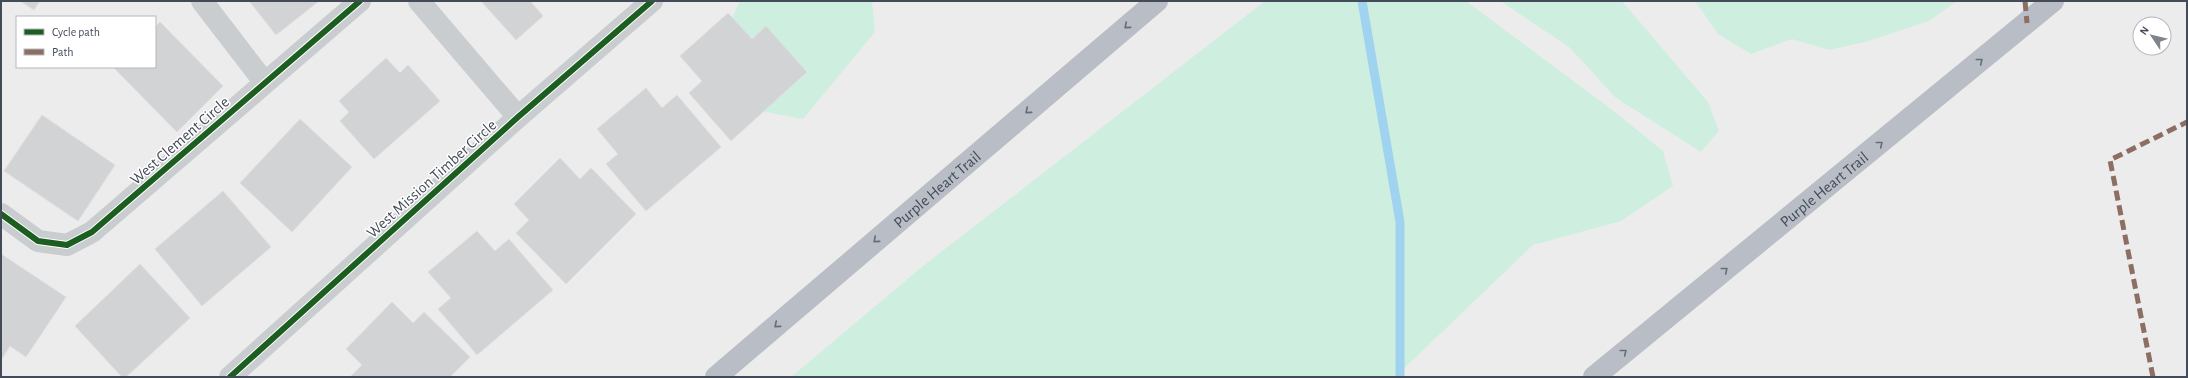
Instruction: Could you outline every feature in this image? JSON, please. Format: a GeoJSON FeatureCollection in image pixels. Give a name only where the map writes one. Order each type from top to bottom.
{"type":"FeatureCollection","features":[{"type":"Feature","properties":{"kind":"highway","name":"Purple Heart Trail"},"geometry":{"type":"LineString","coordinates":[[716,377],[1157,1]]}},
{"type":"Feature","properties":{"kind":"highway","name":"Purple Heart Trail"},"geometry":{"type":"LineString","coordinates":[[1594,377],[2053,1]]}},
{"type":"Feature","properties":{"kind":"street"},"geometry":{"type":"LineString","coordinates":[[202,1],[265,83]]}},
{"type":"Feature","properties":{"kind":"street","name":"West Clement Circle"},"geometry":{"type":"LineString","coordinates":[[1,214],[38,240],[67,245],[92,232],[360,1]]}},
{"type":"Feature","properties":{"kind":"street"},"geometry":{"type":"LineString","coordinates":[[419,1],[518,117]]}},
{"type":"Feature","properties":{"kind":"street","name":"West Mission Timber Circle"},"geometry":{"type":"LineString","coordinates":[[230,377],[518,117],[652,1]]}},
{"type":"Feature","properties":{"kind":"green space"},"geometry":{"type":"Polygon","coordinates":[[[740,1],[872,1],[875,32],[803,119],[693,98],[740,1]]]}},
{"type":"Feature","properties":{"kind":"green space"},"geometry":{"type":"Polygon","coordinates":[[[1265,1],[1466,1],[1615,112],[1663,151],[1673,186],[1621,221],[1533,245],[1395,377],[791,377],[923,266],[1265,1]]]}},
{"type":"Feature","properties":{"kind":"green space"},"geometry":{"type":"Polygon","coordinates":[[[1500,1],[1622,1],[1708,102],[1719,131],[1701,152],[1616,98],[1569,47],[1500,1]]]}},
{"type":"Feature","properties":{"kind":"green space"},"geometry":{"type":"Polygon","coordinates":[[[1695,1],[1957,1],[1929,21],[1865,42],[1829,50],[1792,39],[1751,54],[1718,34],[1695,1]]]}},
{"type":"Feature","properties":{"kind":"building"},"geometry":{"type":"Polygon","coordinates":[[[20,1],[40,1],[34,10],[20,1]]]}},
{"type":"Feature","properties":{"kind":"building"},"geometry":{"type":"Polygon","coordinates":[[[249,1],[319,1],[276,35],[249,1]]]}},
{"type":"Feature","properties":{"kind":"building"},"geometry":{"type":"Polygon","coordinates":[[[481,1],[530,1],[543,16],[516,40],[481,1]]]}},
{"type":"Feature","properties":{"kind":"building"},"geometry":{"type":"Polygon","coordinates":[[[728,13],[752,39],[766,26],[807,72],[731,141],[689,93],[702,81],[680,56],[728,13]]]}},
{"type":"Feature","properties":{"kind":"building"},"geometry":{"type":"Polygon","coordinates":[[[160,22],[223,86],[177,132],[114,68],[156,68],[156,26],[160,22]]]}},
{"type":"Feature","properties":{"kind":"building"},"geometry":{"type":"Polygon","coordinates":[[[386,58],[400,73],[408,65],[440,101],[374,159],[340,121],[349,112],[339,101],[386,58]]]}},
{"type":"Feature","properties":{"kind":"building"},"geometry":{"type":"Polygon","coordinates":[[[646,88],[662,108],[677,95],[721,147],[646,211],[606,164],[618,154],[597,129],[646,88]]]}},
{"type":"Feature","properties":{"kind":"building"},"geometry":{"type":"Polygon","coordinates":[[[42,115],[115,165],[78,221],[4,171],[42,115]]]}},
{"type":"Feature","properties":{"kind":"building"},"geometry":{"type":"Polygon","coordinates":[[[300,119],[352,167],[292,232],[240,183],[300,119]]]}},
{"type":"Feature","properties":{"kind":"building"},"geometry":{"type":"Polygon","coordinates":[[[560,158],[580,179],[591,168],[636,214],[566,284],[516,233],[529,220],[514,204],[560,158]]]}},
{"type":"Feature","properties":{"kind":"building"},"geometry":{"type":"Polygon","coordinates":[[[223,191],[271,247],[202,306],[155,249],[223,191]]]}},
{"type":"Feature","properties":{"kind":"building"},"geometry":{"type":"Polygon","coordinates":[[[477,231],[495,251],[509,239],[553,290],[477,355],[438,309],[451,298],[428,272],[477,231]]]}},
{"type":"Feature","properties":{"kind":"building"},"geometry":{"type":"Polygon","coordinates":[[[1,254],[66,297],[26,357],[10,346],[1,360],[1,254]]]}},
{"type":"Feature","properties":{"kind":"building"},"geometry":{"type":"Polygon","coordinates":[[[140,264],[190,318],[126,377],[122,377],[75,326],[140,264]]]}},
{"type":"Feature","properties":{"kind":"building"},"geometry":{"type":"Polygon","coordinates":[[[392,302],[413,323],[424,312],[470,357],[450,377],[350,377],[362,365],[346,349],[392,302]]]}},
{"type":"Feature","properties":{"kind":"waterway"},"geometry":{"type":"LineString","coordinates":[[1362,1],[1400,222],[1400,377]]}},
{"type":"Feature","properties":{"kind":"marked path"},"geometry":{"type":"LineString","coordinates":[[2025,1],[2027,23]]}},
{"type":"Feature","properties":{"kind":"marked path"},"geometry":{"type":"LineString","coordinates":[[2153,377],[2110,160],[2187,122]]}},
{"type":"Feature","properties":{"kind":"cycle path"},"geometry":{"type":"LineString","coordinates":[[1,214],[38,241],[67,245],[92,232],[360,1]]}},
{"type":"Feature","properties":{"kind":"cycle path"},"geometry":{"type":"LineString","coordinates":[[230,377],[518,117],[652,1]]}}]}
